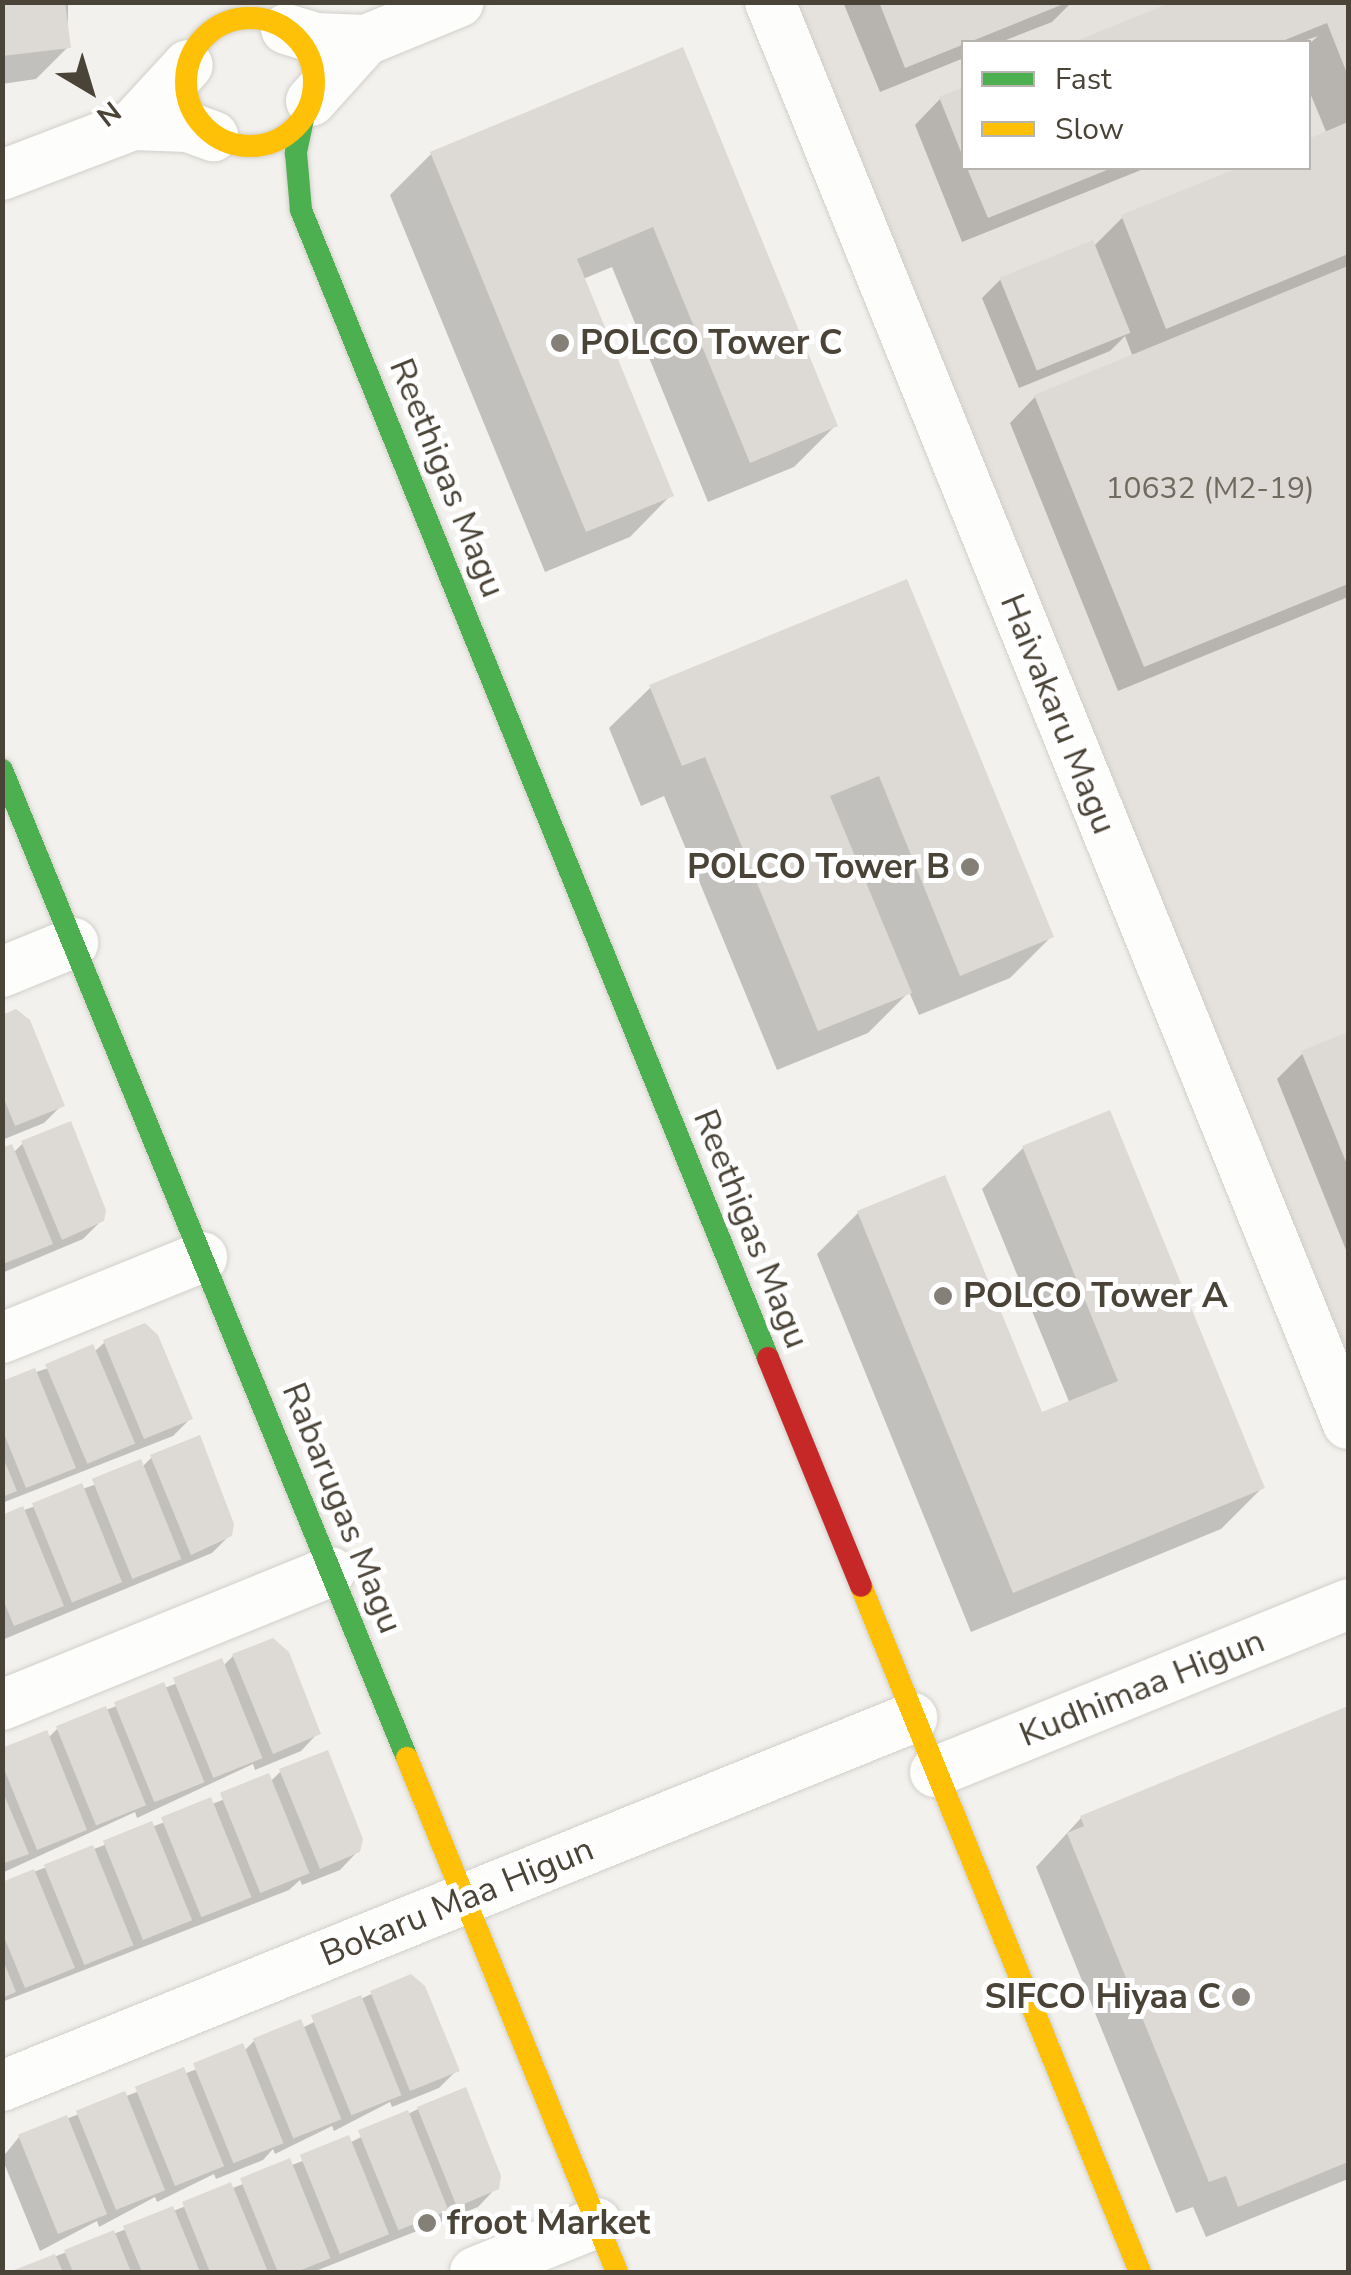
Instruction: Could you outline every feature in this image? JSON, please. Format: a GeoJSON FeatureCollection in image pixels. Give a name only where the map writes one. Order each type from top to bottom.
{"type":"FeatureCollection","features":[{"type":"Feature","properties":{"kind":"street"},"geometry":{"type":"LineString","coordinates":[[234,2],[277,25],[315,38],[366,40],[459,2]]}},
{"type":"Feature","properties":{"kind":"street","name":"Haivakaru Magu"},"geometry":{"type":"LineString","coordinates":[[770,2],[1348,1424]]}},
{"type":"Feature","properties":{"kind":"street"},"geometry":{"type":"LineString","coordinates":[[133,125],[188,65],[196,46],[228,22],[277,25],[310,60],[307,110]]}},
{"type":"Feature","properties":{"kind":"street"},"geometry":{"type":"LineString","coordinates":[[2,175],[133,125],[188,127],[222,140],[271,143],[307,110],[366,40]]}},
{"type":"Feature","properties":{"kind":"street"},"geometry":{"type":"LineString","coordinates":[[188,65],[188,105],[222,140]]}},
{"type":"Feature","properties":{"kind":"street","name":"Reethigas Magu"},"geometry":{"type":"LineString","coordinates":[[307,110],[296,153],[301,210],[1140,2272]]}},
{"type":"Feature","properties":{"kind":"street","name":"Reethigas Magu"},"geometry":{"type":"LineString","coordinates":[[222,140],[301,210]]}},
{"type":"Feature","properties":{"kind":"street","name":"Rabarugas Magu"},"geometry":{"type":"LineString","coordinates":[[2,770],[617,2272]]}},
{"type":"Feature","properties":{"kind":"street"},"geometry":{"type":"LineString","coordinates":[[2,972],[74,943]]}},
{"type":"Feature","properties":{"kind":"street"},"geometry":{"type":"LineString","coordinates":[[2,1338],[202,1258]]}},
{"type":"Feature","properties":{"kind":"street"},"geometry":{"type":"LineString","coordinates":[[2,1705],[330,1572]]}},
{"type":"Feature","properties":{"kind":"street","name":"Kudhimaa Higun"},"geometry":{"type":"LineString","coordinates":[[935,1772],[1348,1604]]}},
{"type":"Feature","properties":{"kind":"street","name":"Bokaru Maa Higun"},"geometry":{"type":"LineString","coordinates":[[2,2086],[912,1718]]}},
{"type":"Feature","properties":{"kind":"street"},"geometry":{"type":"LineString","coordinates":[[475,2272],[596,2224]]}},
{"type":"Feature","properties":{"kind":"shaded area"},"geometry":{"type":"Polygon","coordinates":[[[770,3],[1348,3],[1348,1425],[770,3]]]}},
{"type":"Feature","properties":{"kind":"building"},"geometry":{"type":"Polygon","coordinates":[[[2,2],[65,2],[71,48],[2,56],[2,2]]]}},
{"type":"Feature","properties":{"kind":"building"},"geometry":{"type":"Polygon","coordinates":[[[879,2],[1066,2],[974,40],[961,40],[961,45],[905,68],[879,2]]]}},
{"type":"Feature","properties":{"kind":"building"},"geometry":{"type":"Polygon","coordinates":[[[1172,2],[1348,2],[1348,76],[1327,23],[1285,40],[1079,40],[1172,2]]]}},
{"type":"Feature","properties":{"kind":"building","name":"POLCO Tower C"},"geometry":{"type":"Polygon","coordinates":[[[683,47],[838,426],[750,463],[653,227],[577,259],[674,496],[586,532],[430,152],[683,47]]]}},
{"type":"Feature","properties":{"kind":"building"},"geometry":{"type":"Polygon","coordinates":[[[961,88],[961,152],[939,97],[961,88]]]}},
{"type":"Feature","properties":{"kind":"building"},"geometry":{"type":"Polygon","coordinates":[[[1348,122],[1348,254],[1166,329],[1121,215],[1233,170],[1311,170],[1311,138],[1348,122]]]}},
{"type":"Feature","properties":{"kind":"building"},"geometry":{"type":"Polygon","coordinates":[[[968,170],[1107,170],[988,218],[968,170]]]}},
{"type":"Feature","properties":{"kind":"building"},"geometry":{"type":"Polygon","coordinates":[[[1093,240],[1130,333],[1037,371],[999,278],[1093,240]]]}},
{"type":"Feature","properties":{"kind":"building"},"geometry":{"type":"Polygon","coordinates":[[[1348,266],[1348,584],[1144,667],[1034,395],[1348,266]]]}},
{"type":"Feature","properties":{"kind":"building","name":"POLCO Tower B"},"geometry":{"type":"Polygon","coordinates":[[[907,579],[1054,937],[960,976],[879,776],[830,796],[912,993],[818,1031],[705,757],[682,766],[649,685],[907,579]]]}},
{"type":"Feature","properties":{"kind":"building"},"geometry":{"type":"Polygon","coordinates":[[[16,1009],[30,1020],[65,1106],[15,1126],[2,1094],[2,1015],[16,1009]]]}},
{"type":"Feature","properties":{"kind":"building"},"geometry":{"type":"Polygon","coordinates":[[[1348,1032],[1348,1167],[1301,1051],[1348,1032]]]}},
{"type":"Feature","properties":{"kind":"building","name":"POLCO Tower A"},"geometry":{"type":"Polygon","coordinates":[[[1110,1110],[1265,1488],[1013,1593],[857,1211],[945,1175],[1042,1412],[1118,1381],[1022,1146],[1110,1110]]]}},
{"type":"Feature","properties":{"kind":"building"},"geometry":{"type":"Polygon","coordinates":[[[71,1121],[106,1210],[104,1221],[62,1240],[21,1141],[71,1121]]]}},
{"type":"Feature","properties":{"kind":"building"},"geometry":{"type":"Polygon","coordinates":[[[12,1144],[53,1244],[3,1264],[2,1148],[12,1144]]]}},
{"type":"Feature","properties":{"kind":"building"},"geometry":{"type":"Polygon","coordinates":[[[145,1323],[158,1335],[193,1419],[144,1439],[103,1340],[145,1323]]]}},
{"type":"Feature","properties":{"kind":"building"},"geometry":{"type":"Polygon","coordinates":[[[93,1344],[135,1443],[87,1464],[45,1364],[93,1344]]]}},
{"type":"Feature","properties":{"kind":"building"},"geometry":{"type":"Polygon","coordinates":[[[35,1368],[76,1468],[26,1488],[2,1429],[2,1381],[35,1368]]]}},
{"type":"Feature","properties":{"kind":"building"},"geometry":{"type":"Polygon","coordinates":[[[200,1435],[234,1524],[232,1536],[191,1555],[150,1455],[200,1435]]]}},
{"type":"Feature","properties":{"kind":"building"},"geometry":{"type":"Polygon","coordinates":[[[2,1455],[17,1491],[2,1497],[2,1455]]]}},
{"type":"Feature","properties":{"kind":"building"},"geometry":{"type":"Polygon","coordinates":[[[141,1459],[181,1559],[132,1579],[92,1479],[141,1459]]]}},
{"type":"Feature","properties":{"kind":"building"},"geometry":{"type":"Polygon","coordinates":[[[82,1483],[122,1582],[72,1602],[32,1503],[82,1483]]]}},
{"type":"Feature","properties":{"kind":"building"},"geometry":{"type":"Polygon","coordinates":[[[23,1506],[64,1606],[14,1626],[2,1597],[2,1515],[23,1506]]]}},
{"type":"Feature","properties":{"kind":"building"},"geometry":{"type":"Polygon","coordinates":[[[273,1638],[289,1652],[321,1734],[273,1754],[232,1654],[273,1638]]]}},
{"type":"Feature","properties":{"kind":"building"},"geometry":{"type":"Polygon","coordinates":[[[222,1658],[262,1758],[213,1778],[173,1678],[222,1658]]]}},
{"type":"Feature","properties":{"kind":"building"},"geometry":{"type":"Polygon","coordinates":[[[164,1682],[204,1782],[154,1802],[114,1702],[164,1682]]]}},
{"type":"Feature","properties":{"kind":"building"},"geometry":{"type":"Polygon","coordinates":[[[106,1706],[146,1805],[96,1825],[56,1726],[106,1706]]]}},
{"type":"Feature","properties":{"kind":"building","name":"SIFCO Hiyaa C"},"geometry":{"type":"Polygon","coordinates":[[[1348,1706],[1348,2162],[1238,2207],[1226,2176],[1209,2182],[1067,1833],[1084,1826],[1080,1816],[1348,1706]]]}},
{"type":"Feature","properties":{"kind":"building"},"geometry":{"type":"Polygon","coordinates":[[[47,1730],[87,1830],[37,1850],[2,1764],[2,1748],[47,1730]]]}},
{"type":"Feature","properties":{"kind":"building"},"geometry":{"type":"Polygon","coordinates":[[[328,1750],[363,1839],[360,1852],[320,1869],[279,1769],[328,1750]]]}},
{"type":"Feature","properties":{"kind":"building"},"geometry":{"type":"Polygon","coordinates":[[[269,1773],[309,1873],[260,1893],[220,1793],[269,1773]]]}},
{"type":"Feature","properties":{"kind":"building"},"geometry":{"type":"Polygon","coordinates":[[[2,1790],[29,1854],[2,1864],[2,1790]]]}},
{"type":"Feature","properties":{"kind":"building"},"geometry":{"type":"Polygon","coordinates":[[[211,1797],[251,1897],[201,1917],[161,1817],[211,1797]]]}},
{"type":"Feature","properties":{"kind":"building"},"geometry":{"type":"Polygon","coordinates":[[[152,1821],[192,1920],[143,1940],[103,1841],[152,1821]]]}},
{"type":"Feature","properties":{"kind":"building"},"geometry":{"type":"Polygon","coordinates":[[[93,1845],[133,1945],[84,1965],[44,1865],[93,1845]]]}},
{"type":"Feature","properties":{"kind":"building"},"geometry":{"type":"Polygon","coordinates":[[[34,1869],[75,1968],[25,1988],[2,1932],[2,1882],[34,1869]]]}},
{"type":"Feature","properties":{"kind":"building"},"geometry":{"type":"Polygon","coordinates":[[[2,1958],[16,1992],[2,1998],[2,1958]]]}},
{"type":"Feature","properties":{"kind":"building"},"geometry":{"type":"Polygon","coordinates":[[[411,1974],[425,1986],[460,2071],[410,2091],[370,1991],[411,1974]]]}},
{"type":"Feature","properties":{"kind":"building"},"geometry":{"type":"Polygon","coordinates":[[[361,1995],[401,2095],[351,2115],[311,2015],[361,1995]]]}},
{"type":"Feature","properties":{"kind":"building"},"geometry":{"type":"Polygon","coordinates":[[[301,2019],[341,2119],[293,2139],[253,2038],[301,2019]]]}},
{"type":"Feature","properties":{"kind":"building"},"geometry":{"type":"Polygon","coordinates":[[[243,2043],[283,2143],[233,2163],[193,2063],[243,2043]]]}},
{"type":"Feature","properties":{"kind":"building"},"geometry":{"type":"Polygon","coordinates":[[[184,2067],[224,2166],[175,2186],[135,2087],[184,2067]]]}},
{"type":"Feature","properties":{"kind":"building"},"geometry":{"type":"Polygon","coordinates":[[[466,2087],[501,2176],[499,2189],[457,2207],[417,2107],[466,2087]]]}},
{"type":"Feature","properties":{"kind":"building"},"geometry":{"type":"Polygon","coordinates":[[[125,2091],[165,2190],[116,2210],[76,2111],[125,2091]]]}},
{"type":"Feature","properties":{"kind":"building"},"geometry":{"type":"Polygon","coordinates":[[[408,2110],[448,2210],[398,2230],[358,2130],[408,2110]]]}},
{"type":"Feature","properties":{"kind":"building"},"geometry":{"type":"Polygon","coordinates":[[[67,2115],[107,2214],[58,2234],[18,2135],[67,2115]]]}},
{"type":"Feature","properties":{"kind":"building"},"geometry":{"type":"Polygon","coordinates":[[[349,2135],[389,2234],[340,2254],[300,2155],[349,2135]]]}},
{"type":"Feature","properties":{"kind":"building"},"geometry":{"type":"Polygon","coordinates":[[[290,2158],[330,2258],[296,2272],[278,2272],[240,2178],[290,2158]]]}},
{"type":"Feature","properties":{"kind":"building"},"geometry":{"type":"Polygon","coordinates":[[[231,2182],[268,2272],[210,2272],[182,2202],[231,2182]]]}},
{"type":"Feature","properties":{"kind":"building"},"geometry":{"type":"Polygon","coordinates":[[[173,2206],[200,2272],[142,2272],[123,2226],[173,2206]]]}},
{"type":"Feature","properties":{"kind":"building"},"geometry":{"type":"Polygon","coordinates":[[[114,2230],[131,2272],[73,2272],[64,2250],[114,2230]]]}},
{"type":"Feature","properties":{"kind":"building"},"geometry":{"type":"Polygon","coordinates":[[[55,2254],[63,2272],[9,2272],[55,2254]]]}},
{"type":"Feature","properties":{"kind":"traffic: fast"},"geometry":{"type":"LineString","coordinates":[[303,119],[296,153],[301,210],[768,1358]]}},
{"type":"Feature","properties":{"kind":"traffic: fast"},"geometry":{"type":"LineString","coordinates":[[2,770],[407,1758]]}},
{"type":"Feature","properties":{"kind":"traffic: slow"},"geometry":{"type":"LineString","coordinates":[[250,18],[274,23],[295,37],[309,58],[314,82],[309,106],[295,127],[274,141],[250,146],[226,141],[205,127],[191,106],[186,82],[191,58],[205,37],[226,23],[250,18]]}},
{"type":"Feature","properties":{"kind":"traffic: slow"},"geometry":{"type":"LineString","coordinates":[[861,1586],[1140,2272]]}},
{"type":"Feature","properties":{"kind":"traffic: slow"},"geometry":{"type":"LineString","coordinates":[[407,1758],[617,2272]]}},
{"type":"Feature","properties":{"kind":"traffic: jam"},"geometry":{"type":"LineString","coordinates":[[768,1358],[861,1586]]}},
{"type":"Feature","properties":{"kind":"place","name":"POLCO Tower C"},"geometry":{"type":"Point","coordinates":[560,343]}},
{"type":"Feature","properties":{"kind":"place","name":"POLCO Tower B"},"geometry":{"type":"Point","coordinates":[970,867]}},
{"type":"Feature","properties":{"kind":"place","name":"POLCO Tower A"},"geometry":{"type":"Point","coordinates":[943,1296]}},
{"type":"Feature","properties":{"kind":"place","name":"SIFCO Hiyaa C"},"geometry":{"type":"Point","coordinates":[1241,1997]}},
{"type":"Feature","properties":{"kind":"place","name":"froot Market"},"geometry":{"type":"Point","coordinates":[427,2223]}}]}
